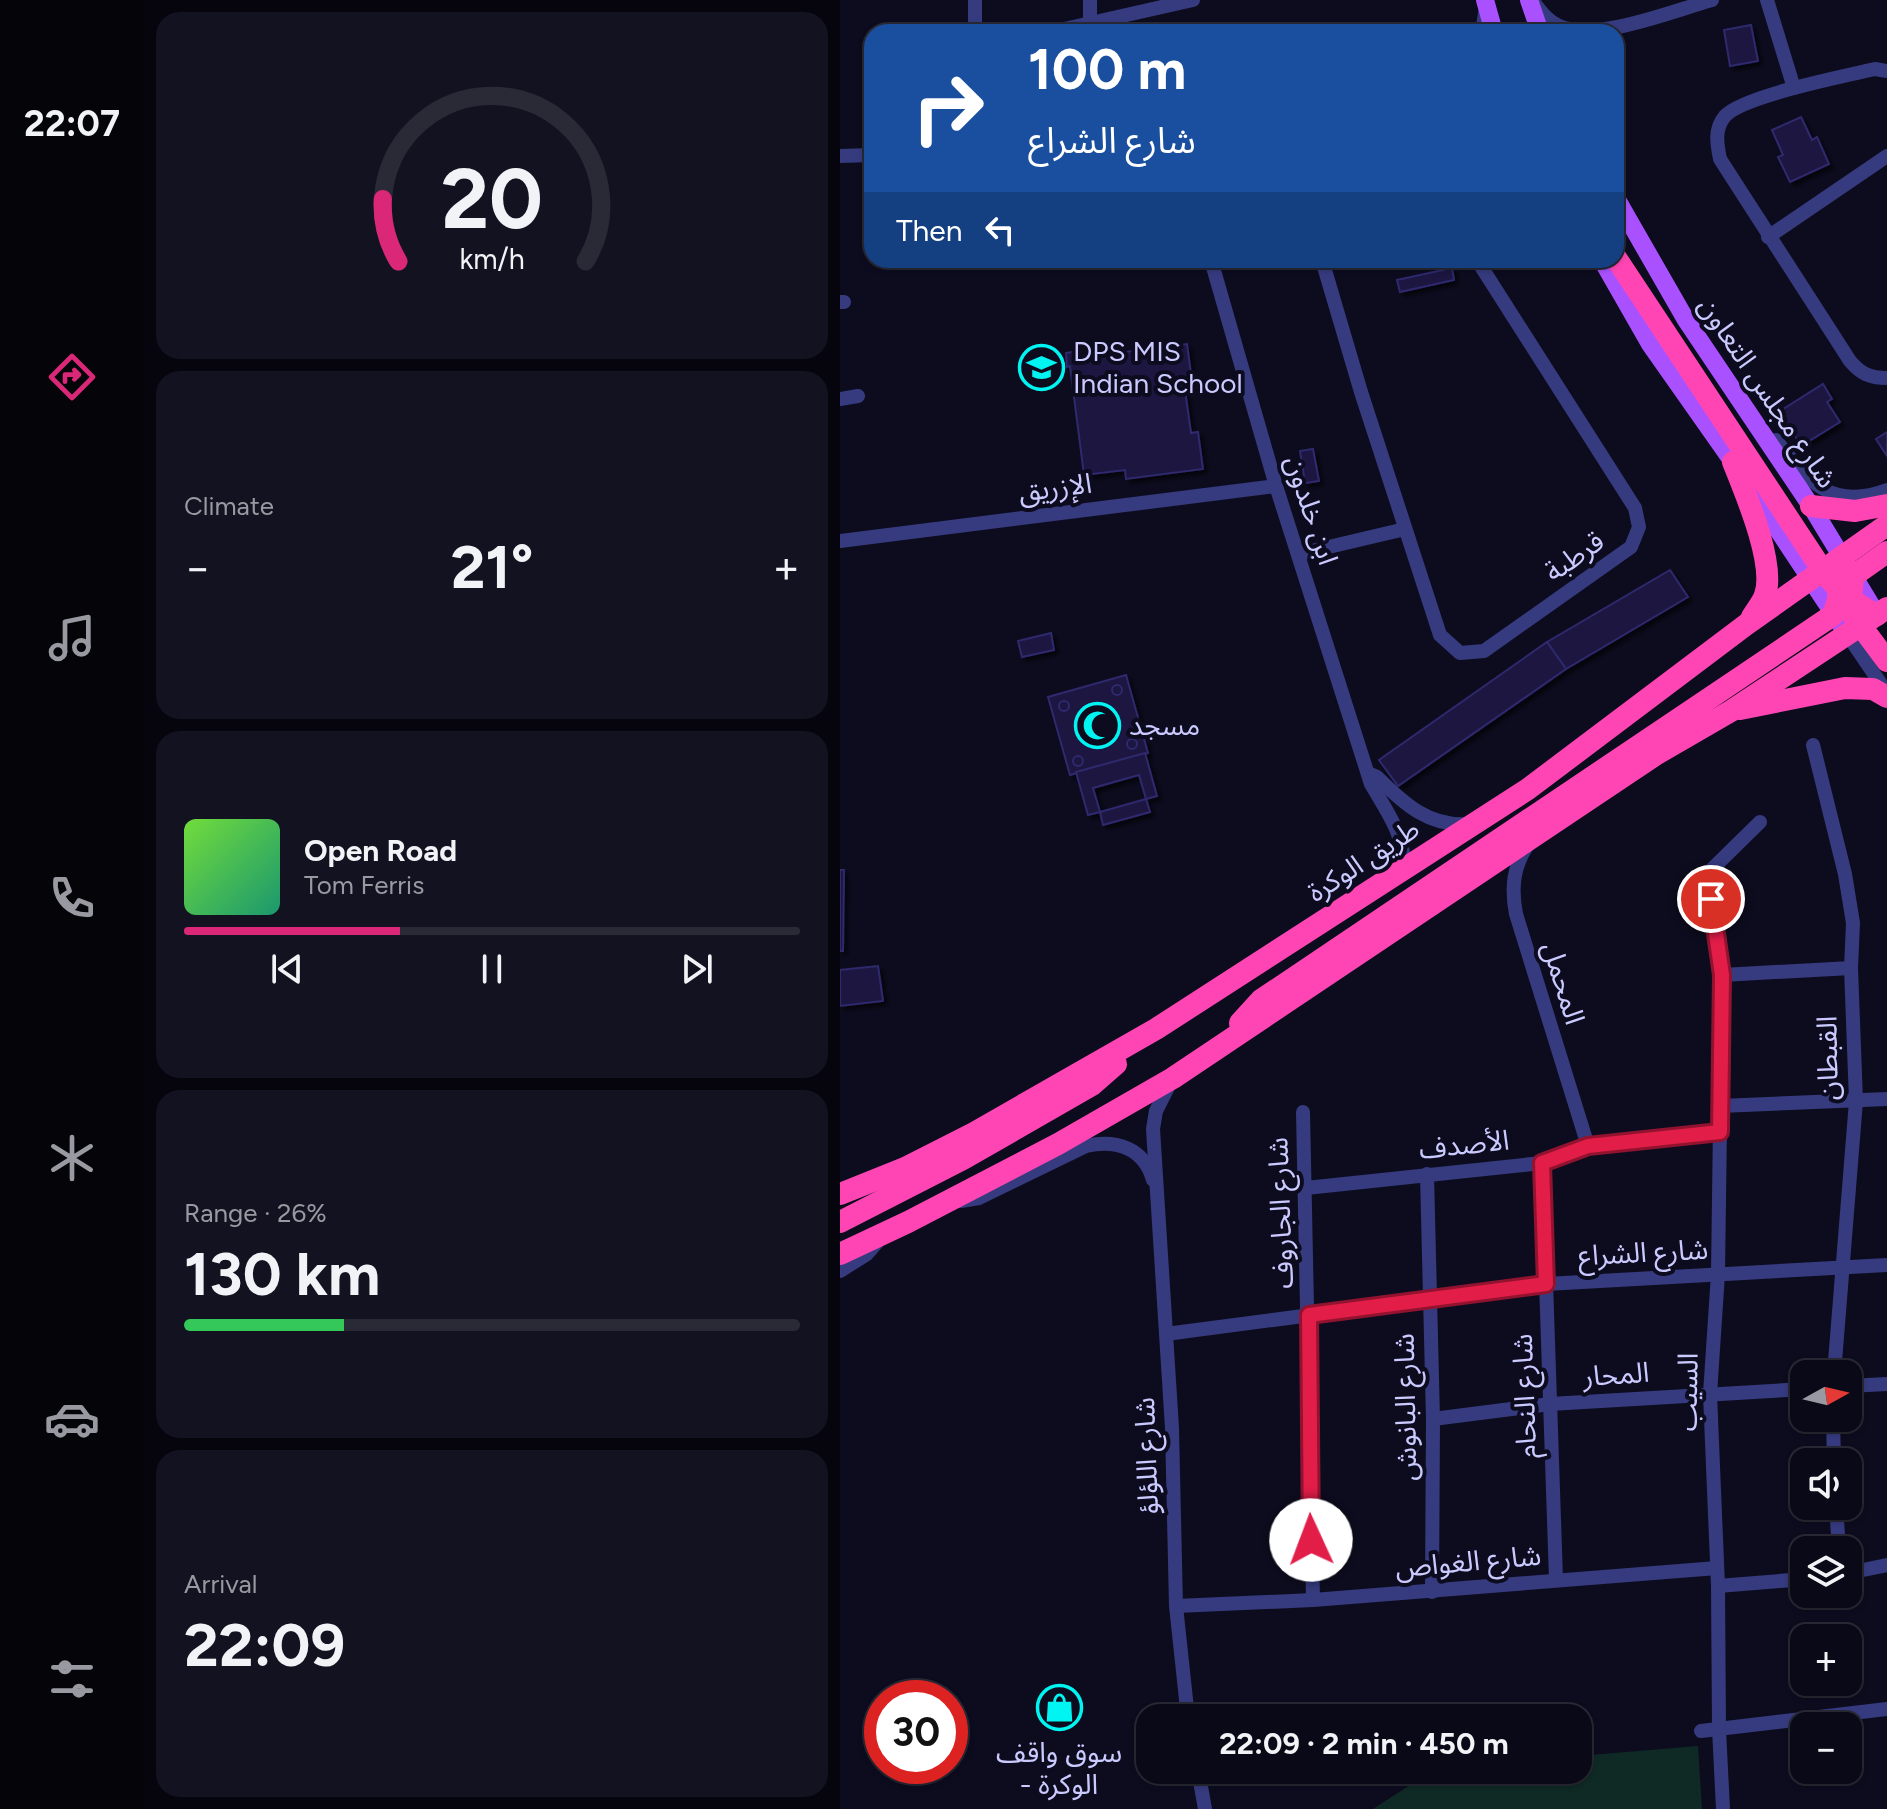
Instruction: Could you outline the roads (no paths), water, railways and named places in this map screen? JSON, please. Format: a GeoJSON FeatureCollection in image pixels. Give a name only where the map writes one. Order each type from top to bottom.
{"type":"FeatureCollection","features":[{"type":"Feature","properties":{"kind":"highway"},"geometry":{"type":"LineString","coordinates":[[1622,268],[1817,575],[1855,605],[1887,661]]}},
{"type":"Feature","properties":{"kind":"highway"},"geometry":{"type":"LineString","coordinates":[[1733,462],[1753,515],[1767,572],[1766,595],[1747,624]]}},
{"type":"Feature","properties":{"kind":"highway"},"geometry":{"type":"LineString","coordinates":[[1811,506],[1855,511],[1887,505]]}},
{"type":"Feature","properties":{"kind":"highway","name":"طريق الوكرة"},"geometry":{"type":"LineString","coordinates":[[840,1254],[1058,1144],[1173,1078],[1655,755],[1731,711],[1855,605],[1887,525]]}},
{"type":"Feature","properties":{"kind":"highway"},"geometry":{"type":"LineString","coordinates":[[1216,1049],[1261,1000],[1855,605],[1887,552]]}},
{"type":"Feature","properties":{"kind":"highway","name":"طريق الوكرة"},"geometry":{"type":"LineString","coordinates":[[840,1194],[905,1168],[974,1133],[1156,1029],[1528,789],[1817,575],[1855,605]]}},
{"type":"Feature","properties":{"kind":"highway"},"geometry":{"type":"LineString","coordinates":[[1731,711],[1845,688],[1873,689],[1887,695]]}},
{"type":"Feature","properties":{"kind":"highway"},"geometry":{"type":"LineString","coordinates":[[840,1222],[963,1159],[1092,1085],[1156,1029]]}},
{"type":"Feature","properties":{"kind":"main road"},"geometry":{"type":"LineString","coordinates":[[1531,0],[1538,24]]}},
{"type":"Feature","properties":{"kind":"main road"},"geometry":{"type":"LineString","coordinates":[[1486,3],[1492,24]]}},
{"type":"Feature","properties":{"kind":"main road","name":"شارع مجلس التعاون"},"geometry":{"type":"LineString","coordinates":[[1624,212],[1686,320],[1811,506],[1855,605]]}},
{"type":"Feature","properties":{"kind":"main road"},"geometry":{"type":"LineString","coordinates":[[1607,268],[1650,344],[1817,575]]}},
{"type":"Feature","properties":{"kind":"street"},"geometry":{"type":"LineString","coordinates":[[975,0],[975,24]]}},
{"type":"Feature","properties":{"kind":"street"},"geometry":{"type":"LineString","coordinates":[[1090,0],[1090,23]]}},
{"type":"Feature","properties":{"kind":"street"},"geometry":{"type":"LineString","coordinates":[[1086,24],[1193,0]]}},
{"type":"Feature","properties":{"kind":"street"},"geometry":{"type":"LineString","coordinates":[[1531,0],[1555,24]]}},
{"type":"Feature","properties":{"kind":"street"},"geometry":{"type":"LineString","coordinates":[[1624,24],[1712,0]]}},
{"type":"Feature","properties":{"kind":"street"},"geometry":{"type":"LineString","coordinates":[[1767,0],[1794,88]]}},
{"type":"Feature","properties":{"kind":"street"},"geometry":{"type":"LineString","coordinates":[[1483,24],[1486,3]]}},
{"type":"Feature","properties":{"kind":"street"},"geometry":{"type":"LineString","coordinates":[[1887,71],[1875,69],[1794,88],[1749,104],[1725,116],[1716,134],[1720,159],[1850,361],[1859,371],[1872,378],[1887,378]]}},
{"type":"Feature","properties":{"kind":"street"},"geometry":{"type":"LineString","coordinates":[[840,156],[864,155]]}},
{"type":"Feature","properties":{"kind":"street"},"geometry":{"type":"LineString","coordinates":[[1768,237],[1887,156]]}},
{"type":"Feature","properties":{"kind":"street","name":"ابن خلدون"},"geometry":{"type":"LineString","coordinates":[[1213,268],[1276,486],[1371,784],[1397,826],[1405,870]]}},
{"type":"Feature","properties":{"kind":"street","name":"قرطبة"},"geometry":{"type":"LineString","coordinates":[[1324,268],[1440,635],[1460,653],[1484,651],[1496,643],[1631,547],[1639,527],[1635,508],[1482,268]]}},
{"type":"Feature","properties":{"kind":"street"},"geometry":{"type":"LineString","coordinates":[[840,399],[858,396]]}},
{"type":"Feature","properties":{"kind":"street"},"geometry":{"type":"LineString","coordinates":[[1759,431],[1774,437],[1803,475],[1823,490],[1846,497],[1869,496],[1887,490]]}},
{"type":"Feature","properties":{"kind":"street","name":"الإزريق"},"geometry":{"type":"LineString","coordinates":[[840,541],[1276,486]]}},
{"type":"Feature","properties":{"kind":"street"},"geometry":{"type":"LineString","coordinates":[[1299,554],[1405,529]]}},
{"type":"Feature","properties":{"kind":"street"},"geometry":{"type":"LineString","coordinates":[[1855,605],[1887,695]]}},
{"type":"Feature","properties":{"kind":"street","name":"القبطان"},"geometry":{"type":"LineString","coordinates":[[1813,745],[1845,874],[1853,923],[1851,968],[1856,1101],[1835,1360]]}},
{"type":"Feature","properties":{"kind":"street"},"geometry":{"type":"LineString","coordinates":[[1370,774],[1414,811],[1428,818],[1459,825],[1475,824]]}},
{"type":"Feature","properties":{"kind":"street","name":"السيب"},"geometry":{"type":"LineString","coordinates":[[1723,1809],[1710,1394],[1718,1274],[1722,975],[1707,874],[1760,822]]}},
{"type":"Feature","properties":{"kind":"street","name":"المحمل"},"geometry":{"type":"LineString","coordinates":[[1534,837],[1521,854],[1514,873],[1512,894],[1588,1146]]}},
{"type":"Feature","properties":{"kind":"street"},"geometry":{"type":"LineString","coordinates":[[1722,975],[1851,968]]}},
{"type":"Feature","properties":{"kind":"street","name":"شارع اللؤلؤ"},"geometry":{"type":"LineString","coordinates":[[1173,1078],[1156,1111],[1153,1129],[1172,1428],[1176,1606],[1186,1704]]}},
{"type":"Feature","properties":{"kind":"street"},"geometry":{"type":"LineString","coordinates":[[1720,1106],[1887,1099]]}},
{"type":"Feature","properties":{"kind":"street","name":"شارع الجاروف"},"geometry":{"type":"LineString","coordinates":[[1303,1112],[1313,1600]]}},
{"type":"Feature","properties":{"kind":"street","name":"الأصدف"},"geometry":{"type":"LineString","coordinates":[[1306,1188],[1542,1163],[1588,1146],[1720,1132]]}},
{"type":"Feature","properties":{"kind":"street","name":"شارع اللؤلؤ"},"geometry":{"type":"LineString","coordinates":[[941,1205],[979,1198],[1086,1146],[1101,1142],[1122,1145],[1140,1157],[1147,1165],[1156,1192]]}},
{"type":"Feature","properties":{"kind":"street","name":"شارع النحام"},"geometry":{"type":"LineString","coordinates":[[1542,1163],[1556,1579]]}},
{"type":"Feature","properties":{"kind":"street","name":"شارع البانوش"},"geometry":{"type":"LineString","coordinates":[[1427,1174],[1433,1419],[1432,1592]]}},
{"type":"Feature","properties":{"kind":"street"},"geometry":{"type":"LineString","coordinates":[[840,1271],[867,1254],[886,1232]]}},
{"type":"Feature","properties":{"kind":"street","name":"شارع الشراع"},"geometry":{"type":"LineString","coordinates":[[1166,1334],[1546,1284],[1887,1265]]}},
{"type":"Feature","properties":{"kind":"street"},"geometry":{"type":"LineString","coordinates":[[1862,1385],[1887,1384]]}},
{"type":"Feature","properties":{"kind":"street","name":"المحار"},"geometry":{"type":"LineString","coordinates":[[1433,1419],[1550,1404],[1790,1390]]}},
{"type":"Feature","properties":{"kind":"street"},"geometry":{"type":"LineString","coordinates":[[1862,1570],[1887,1565]]}},
{"type":"Feature","properties":{"kind":"street","name":"شارع الغواص"},"geometry":{"type":"LineString","coordinates":[[1176,1606],[1432,1592],[1556,1579],[1717,1568]]}},
{"type":"Feature","properties":{"kind":"street"},"geometry":{"type":"LineString","coordinates":[[1718,1586],[1790,1580]]}},
{"type":"Feature","properties":{"kind":"street"},"geometry":{"type":"LineString","coordinates":[[1701,1731],[1887,1709]]}},
{"type":"Feature","properties":{"kind":"street"},"geometry":{"type":"LineString","coordinates":[[1201,1784],[1205,1809]]}},
{"type":"Feature","properties":{"kind":"place","name":"DPS MIS Indian School"},"geometry":{"type":"Point","coordinates":[1042,367]}},
{"type":"Feature","properties":{"kind":"place","name":"مسجد"},"geometry":{"type":"Point","coordinates":[1098,725]}},
{"type":"Feature","properties":{"kind":"place","name":"سوق واقف - الوكرة"},"geometry":{"type":"Point","coordinates":[1059,1708]}}]}
